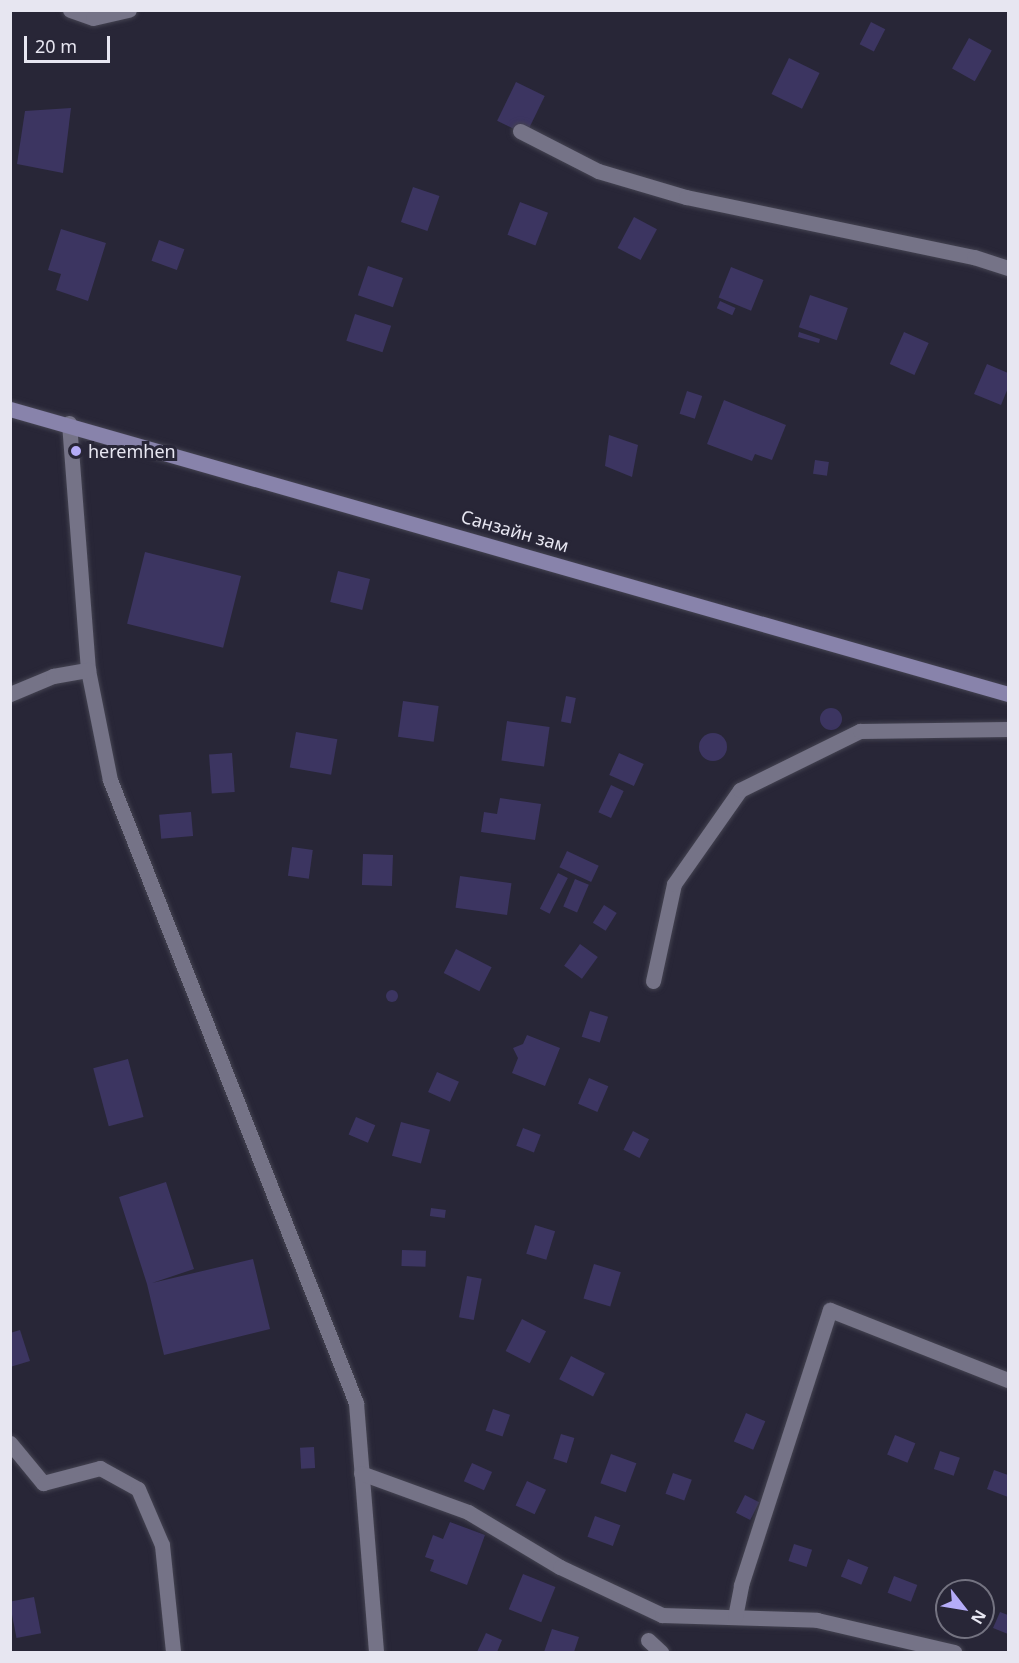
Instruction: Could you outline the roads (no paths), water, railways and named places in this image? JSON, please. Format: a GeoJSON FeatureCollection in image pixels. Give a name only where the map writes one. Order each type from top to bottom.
{"type":"FeatureCollection","features":[{"type":"Feature","properties":{"kind":"main road","name":"Санзайн зам"},"geometry":{"type":"LineString","coordinates":[[10,409],[69,423],[1008,694]]}},
{"type":"Feature","properties":{"kind":"street"},"geometry":{"type":"LineString","coordinates":[[70,10],[93,18],[129,10]]}},
{"type":"Feature","properties":{"kind":"street"},"geometry":{"type":"LineString","coordinates":[[520,131],[598,171],[686,197],[974,256],[1008,268]]}},
{"type":"Feature","properties":{"kind":"street"},"geometry":{"type":"LineString","coordinates":[[69,423],[88,670],[110,780],[356,1403],[376,1653]]}},
{"type":"Feature","properties":{"kind":"street"},"geometry":{"type":"LineString","coordinates":[[10,694],[53,676],[88,670]]}},
{"type":"Feature","properties":{"kind":"street"},"geometry":{"type":"LineString","coordinates":[[653,981],[674,884],[740,790],[860,731],[1008,729]]}},
{"type":"Feature","properties":{"kind":"street"},"geometry":{"type":"LineString","coordinates":[[735,1617],[741,1586],[830,1310],[1008,1380]]}},
{"type":"Feature","properties":{"kind":"street"},"geometry":{"type":"LineString","coordinates":[[10,1443],[43,1483],[100,1468],[138,1490],[162,1545],[173,1653]]}},
{"type":"Feature","properties":{"kind":"street"},"geometry":{"type":"LineString","coordinates":[[361,1473],[468,1512],[560,1567],[662,1615],[817,1620],[954,1653]]}},
{"type":"Feature","properties":{"kind":"street"},"geometry":{"type":"LineString","coordinates":[[648,1640],[661,1653]]}},
{"type":"Feature","properties":{"kind":"place","name":"heremhen"},"geometry":{"type":"Point","coordinates":[76,451]}}]}
